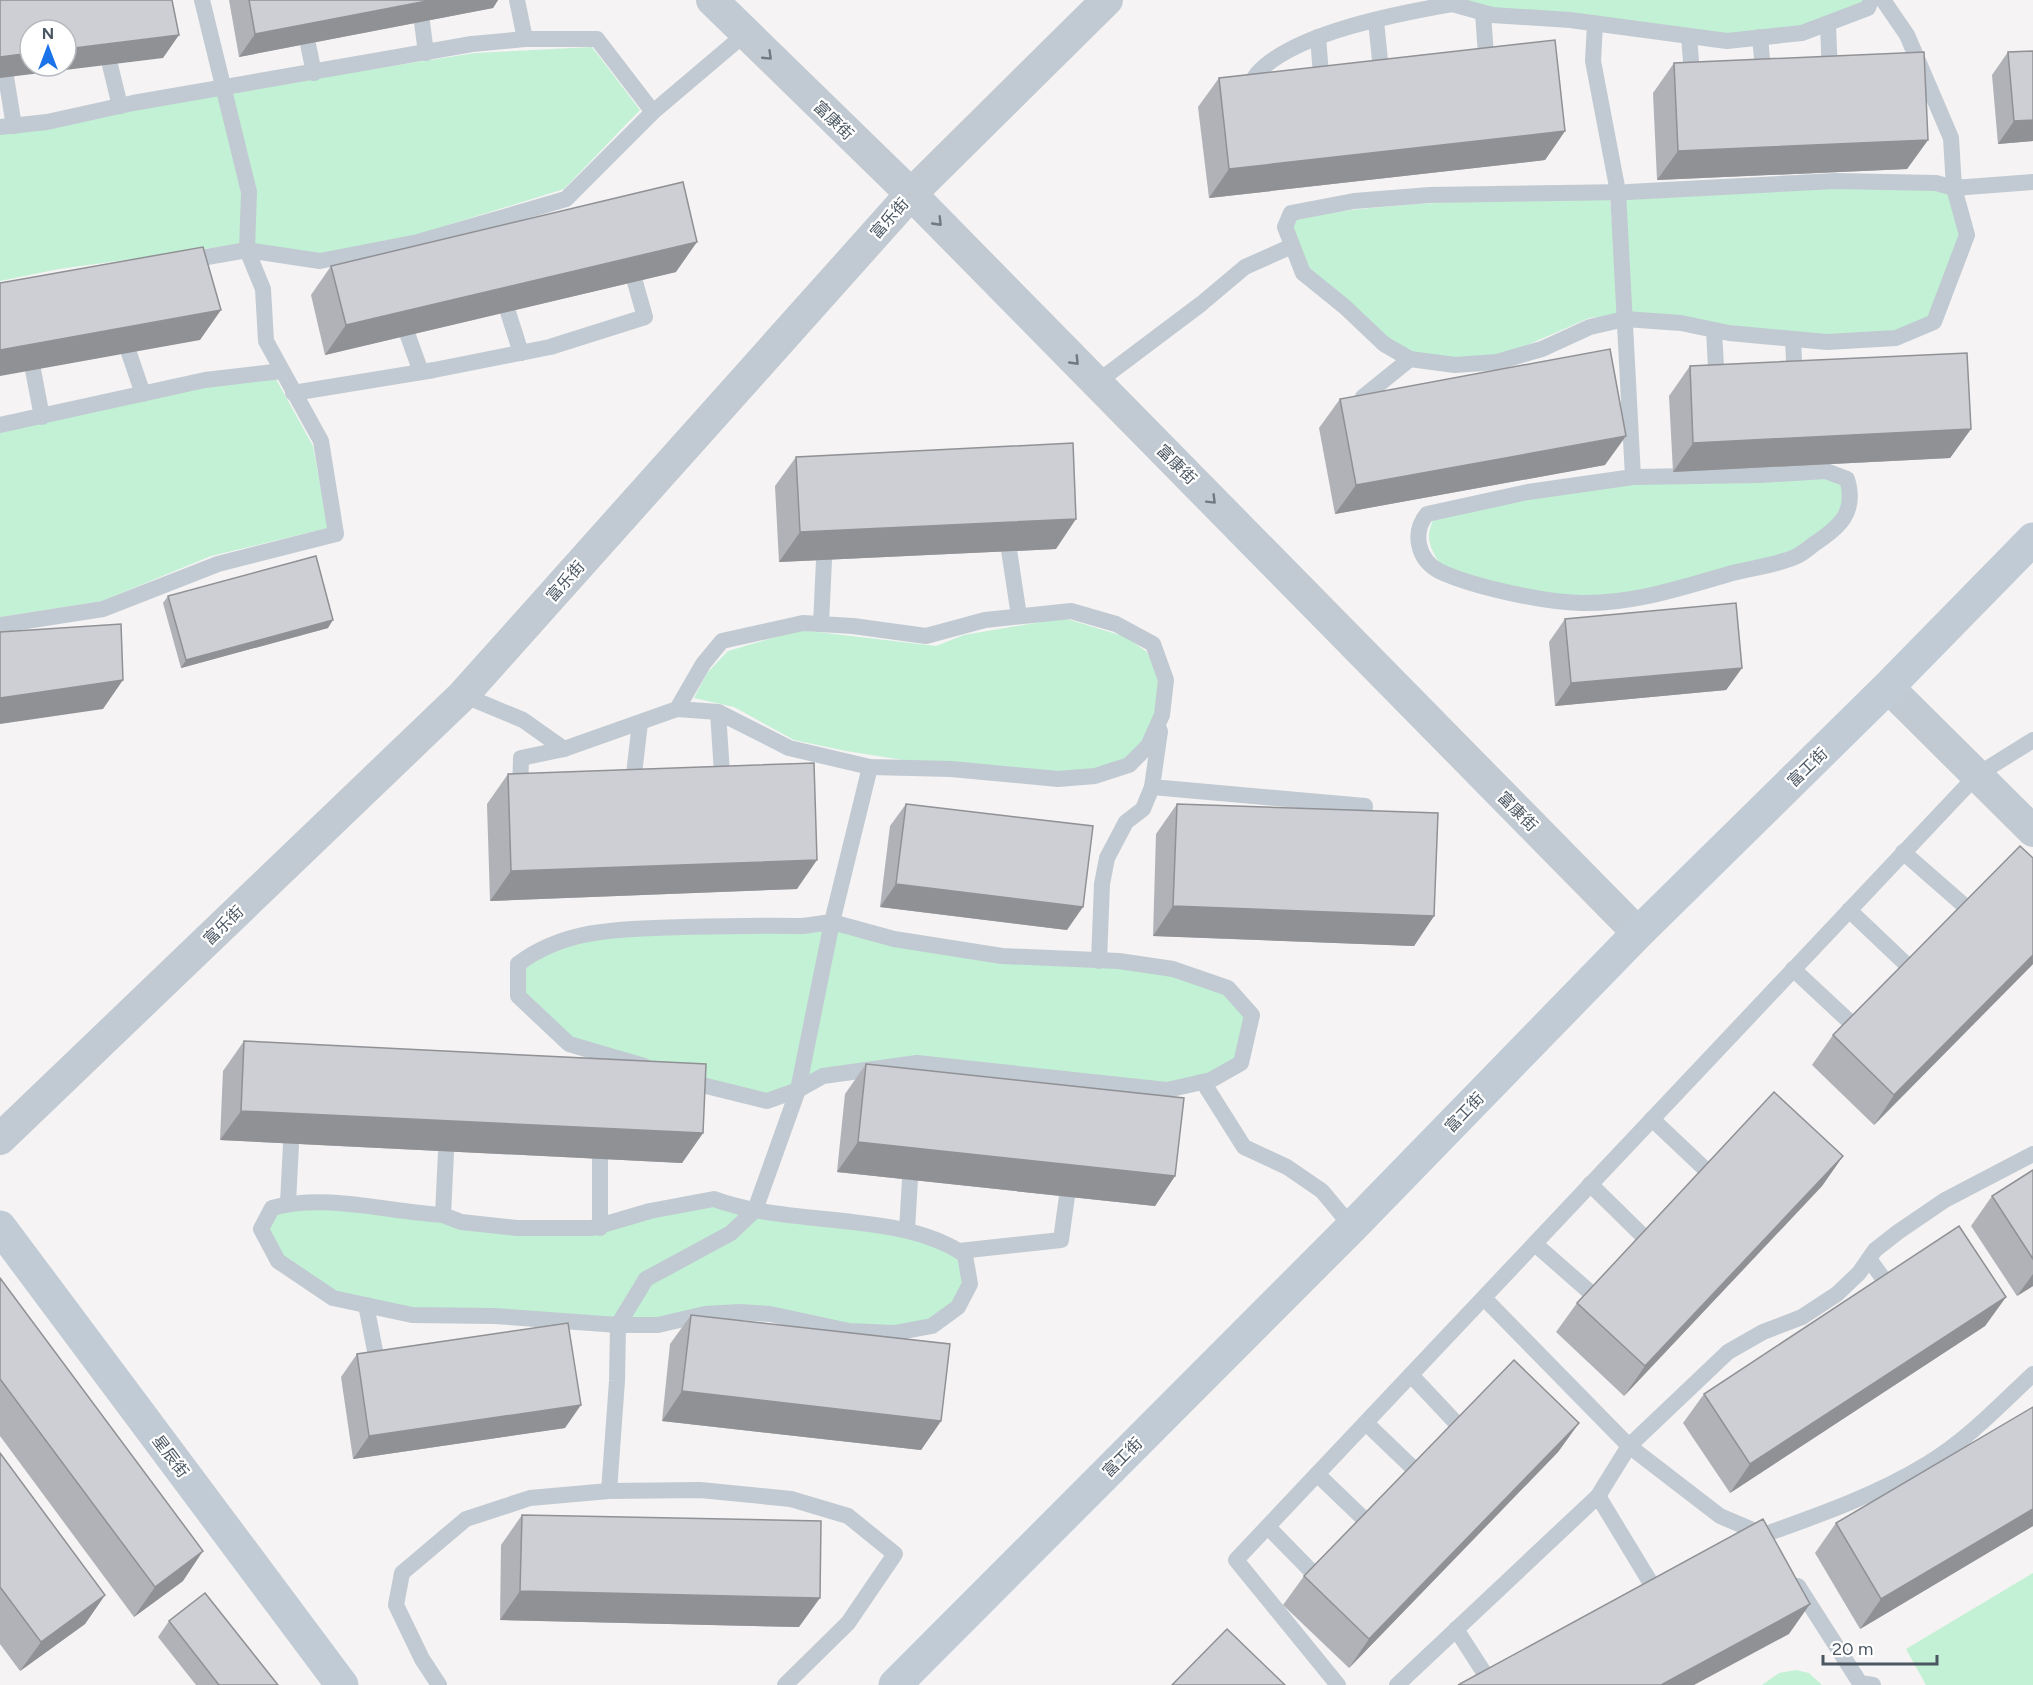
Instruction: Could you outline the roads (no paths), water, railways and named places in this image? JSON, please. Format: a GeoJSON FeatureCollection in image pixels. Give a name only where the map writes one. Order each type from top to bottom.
{"type":"FeatureCollection","features":[{"type":"Feature","properties":{"kind":"street","name":"富康街"},"geometry":{"type":"LineString","coordinates":[[712,0],[911,194],[1638,933]]}},
{"type":"Feature","properties":{"kind":"street","name":"富乐街"},"geometry":{"type":"LineString","coordinates":[[0,1139],[463,695],[911,194],[1107,0]]}},
{"type":"Feature","properties":{"kind":"street","name":"富工街"},"geometry":{"type":"LineString","coordinates":[[895,1685],[1352,1227],[1638,933],[1888,687],[2033,539]]}},
{"type":"Feature","properties":{"kind":"street"},"geometry":{"type":"LineString","coordinates":[[1888,687],[2033,831]]}},
{"type":"Feature","properties":{"kind":"street","name":"星辰街"},"geometry":{"type":"LineString","coordinates":[[0,1227],[342,1685]]}},
{"type":"Feature","properties":{"kind":"lane"},"geometry":{"type":"LineString","coordinates":[[0,625],[103,609],[336,534],[321,441],[266,341],[263,289],[247,250],[249,192],[202,0]]}},
{"type":"Feature","properties":{"kind":"lane"},"geometry":{"type":"LineString","coordinates":[[517,0],[525,39]]}},
{"type":"Feature","properties":{"kind":"lane"},"geometry":{"type":"LineString","coordinates":[[1245,102],[1256,75],[1285,51],[1318,38],[1404,12],[1451,2],[1483,13],[1595,24],[1727,41],[1802,33],[1868,8],[1871,0]]}},
{"type":"Feature","properties":{"kind":"lane"},"geometry":{"type":"LineString","coordinates":[[1883,0],[1906,35],[1951,138],[1954,188],[1967,235],[1934,322],[1896,338],[1866,346],[1714,330],[1682,323],[1625,319],[1590,327],[1529,353],[1497,362],[1443,364],[1410,359],[1384,344],[1345,307],[1303,273],[1285,227],[1291,213],[1305,209],[1430,195],[1618,192],[1835,181],[1936,183],[1954,188],[2033,182]]}},
{"type":"Feature","properties":{"kind":"lane"},"geometry":{"type":"LineString","coordinates":[[1483,13],[1488,75]]}},
{"type":"Feature","properties":{"kind":"lane"},"geometry":{"type":"LineString","coordinates":[[1376,21],[1383,87]]}},
{"type":"Feature","properties":{"kind":"lane"},"geometry":{"type":"LineString","coordinates":[[422,22],[426,53]]}},
{"type":"Feature","properties":{"kind":"lane"},"geometry":{"type":"LineString","coordinates":[[1595,24],[1593,61],[1618,192],[1633,477]]}},
{"type":"Feature","properties":{"kind":"lane"},"geometry":{"type":"LineString","coordinates":[[1828,24],[1830,85]]}},
{"type":"Feature","properties":{"kind":"lane"},"geometry":{"type":"LineString","coordinates":[[164,265],[247,250],[320,261],[418,242],[566,199],[653,112],[745,34]]}},
{"type":"Feature","properties":{"kind":"lane"},"geometry":{"type":"LineString","coordinates":[[1689,36],[1693,91]]}},
{"type":"Feature","properties":{"kind":"lane"},"geometry":{"type":"LineString","coordinates":[[1318,38],[1323,94]]}},
{"type":"Feature","properties":{"kind":"lane"},"geometry":{"type":"LineString","coordinates":[[1760,38],[1765,88]]}},
{"type":"Feature","properties":{"kind":"lane"},"geometry":{"type":"LineString","coordinates":[[6,77],[7,126],[47,122],[120,106],[472,44],[525,39],[597,39],[653,112]]}},
{"type":"Feature","properties":{"kind":"lane"},"geometry":{"type":"LineString","coordinates":[[308,44],[314,73]]}},
{"type":"Feature","properties":{"kind":"lane"},"geometry":{"type":"LineString","coordinates":[[110,64],[120,106]]}},
{"type":"Feature","properties":{"kind":"lane"},"geometry":{"type":"LineString","coordinates":[[1096,383],[1201,304],[1245,267],[1292,246]]}},
{"type":"Feature","properties":{"kind":"lane"},"geometry":{"type":"LineString","coordinates":[[293,393],[550,348],[645,317],[635,282]]}},
{"type":"Feature","properties":{"kind":"lane"},"geometry":{"type":"LineString","coordinates":[[508,312],[521,353]]}},
{"type":"Feature","properties":{"kind":"lane"},"geometry":{"type":"LineString","coordinates":[[1714,330],[1717,393]]}},
{"type":"Feature","properties":{"kind":"lane"},"geometry":{"type":"LineString","coordinates":[[408,336],[421,372]]}},
{"type":"Feature","properties":{"kind":"lane"},"geometry":{"type":"LineString","coordinates":[[1793,339],[1795,390]]}},
{"type":"Feature","properties":{"kind":"lane"},"geometry":{"type":"LineString","coordinates":[[129,352],[143,394]]}},
{"type":"Feature","properties":{"kind":"lane"},"geometry":{"type":"LineString","coordinates":[[1529,353],[1533,371]]}},
{"type":"Feature","properties":{"kind":"lane"},"geometry":{"type":"LineString","coordinates":[[1353,422],[1363,397],[1410,359]]}},
{"type":"Feature","properties":{"kind":"lane"},"geometry":{"type":"LineString","coordinates":[[1443,364],[1446,384]]}},
{"type":"Feature","properties":{"kind":"lane"},"geometry":{"type":"LineString","coordinates":[[33,370],[42,417]]}},
{"type":"Feature","properties":{"kind":"lane"},"geometry":{"type":"LineString","coordinates":[[0,425],[205,380],[282,371]]}},
{"type":"Feature","properties":{"kind":"lane"},"geometry":{"type":"LineString","coordinates":[[1826,471],[1847,478],[1852,494],[1847,515],[1831,533],[1796,557],[1617,607],[1545,599],[1470,582],[1437,570],[1421,554],[1419,524],[1427,514],[1451,507],[1633,477],[1760,475],[1826,471]]}},
{"type":"Feature","properties":{"kind":"lane"},"geometry":{"type":"LineString","coordinates":[[1009,550],[1019,616]]}},
{"type":"Feature","properties":{"kind":"lane"},"geometry":{"type":"LineString","coordinates":[[821,624],[824,560]]}},
{"type":"Feature","properties":{"kind":"lane"},"geometry":{"type":"LineString","coordinates":[[677,709],[703,664],[722,641],[802,623],[926,636],[985,620],[1071,611],[1116,624],[1153,644],[1166,680],[1152,787],[1143,809],[1126,822],[1107,858],[1102,884],[1100,961]]}},
{"type":"Feature","properties":{"kind":"lane"},"geometry":{"type":"LineString","coordinates":[[30,620],[31,640]]}},
{"type":"Feature","properties":{"kind":"lane"},"geometry":{"type":"LineString","coordinates":[[463,695],[523,720],[564,749]]}},
{"type":"Feature","properties":{"kind":"lane"},"geometry":{"type":"LineString","coordinates":[[519,802],[521,758],[564,749],[677,709],[718,712],[789,748],[870,766],[951,769],[1058,778],[1095,776],[1129,765],[1148,746],[1162,715]]}},
{"type":"Feature","properties":{"kind":"lane"},"geometry":{"type":"LineString","coordinates":[[718,712],[723,795]]}},
{"type":"Feature","properties":{"kind":"lane"},"geometry":{"type":"LineString","coordinates":[[632,799],[639,723]]}},
{"type":"Feature","properties":{"kind":"lane"},"geometry":{"type":"LineString","coordinates":[[1338,1685],[1236,1560],[1977,775],[2033,740]]}},
{"type":"Feature","properties":{"kind":"lane"},"geometry":{"type":"LineString","coordinates":[[609,1491],[617,1381],[618,1325],[646,1279],[731,1233],[755,1210],[798,1090],[832,922],[870,766]]}},
{"type":"Feature","properties":{"kind":"lane"},"geometry":{"type":"LineString","coordinates":[[1152,787],[1365,806],[1362,841]]}},
{"type":"Feature","properties":{"kind":"lane"},"geometry":{"type":"LineString","coordinates":[[1218,814],[1221,792]]}},
{"type":"Feature","properties":{"kind":"lane"},"geometry":{"type":"LineString","coordinates":[[1903,852],[1967,908]]}},
{"type":"Feature","properties":{"kind":"lane"},"geometry":{"type":"LineString","coordinates":[[1849,910],[1910,967]]}},
{"type":"Feature","properties":{"kind":"lane"},"geometry":{"type":"LineString","coordinates":[[832,922],[894,939],[1002,956],[1100,961],[1173,969],[1228,988],[1252,1015],[1241,1063],[1203,1082],[1167,1090],[917,1063],[823,1076],[798,1090],[766,1101],[702,1087],[569,1044],[518,996],[518,964],[537,949],[572,936],[613,929],[804,926],[832,922]]}},
{"type":"Feature","properties":{"kind":"lane"},"geometry":{"type":"LineString","coordinates":[[1793,969],[1852,1024]]}},
{"type":"Feature","properties":{"kind":"lane"},"geometry":{"type":"LineString","coordinates":[[1203,1082],[1244,1146],[1287,1167],[1323,1191],[1352,1227]]}},
{"type":"Feature","properties":{"kind":"lane"},"geometry":{"type":"LineString","coordinates":[[1652,1119],[1707,1171]]}},
{"type":"Feature","properties":{"kind":"lane"},"geometry":{"type":"LineString","coordinates":[[288,1203],[291,1144]]}},
{"type":"Feature","properties":{"kind":"lane"},"geometry":{"type":"LineString","coordinates":[[443,1215],[446,1152]]}},
{"type":"Feature","properties":{"kind":"lane"},"geometry":{"type":"LineString","coordinates":[[1397,1685],[1598,1496],[1629,1446],[1709,1369],[1737,1347],[1763,1332],[1791,1321],[1837,1294],[1898,1232],[1926,1212],[2033,1154]]}},
{"type":"Feature","properties":{"kind":"lane"},"geometry":{"type":"LineString","coordinates":[[600,1159],[600,1228]]}},
{"type":"Feature","properties":{"kind":"lane"},"geometry":{"type":"LineString","coordinates":[[1999,1172],[2011,1189]]}},
{"type":"Feature","properties":{"kind":"lane"},"geometry":{"type":"LineString","coordinates":[[907,1230],[910,1179]]}},
{"type":"Feature","properties":{"kind":"lane"},"geometry":{"type":"LineString","coordinates":[[1590,1184],[1645,1238]]}},
{"type":"Feature","properties":{"kind":"lane"},"geometry":{"type":"LineString","coordinates":[[959,1251],[1061,1240],[1067,1196]]}},
{"type":"Feature","properties":{"kind":"lane"},"geometry":{"type":"LineString","coordinates":[[714,1199],[741,1210],[907,1230],[951,1244],[964,1255],[970,1284],[958,1307],[932,1326],[894,1333],[849,1330],[771,1314],[730,1312],[705,1314],[658,1325],[618,1325],[495,1316],[412,1315],[333,1298],[278,1261],[261,1229],[272,1208],[288,1203],[325,1202],[443,1215],[461,1221],[517,1228],[600,1228],[650,1211],[714,1199]]}},
{"type":"Feature","properties":{"kind":"lane"},"geometry":{"type":"LineString","coordinates":[[1535,1244],[1592,1294]]}},
{"type":"Feature","properties":{"kind":"lane"},"geometry":{"type":"LineString","coordinates":[[1869,1259],[1890,1288]]}},
{"type":"Feature","properties":{"kind":"lane"},"geometry":{"type":"LineString","coordinates":[[1484,1298],[1629,1446],[1720,1516],[1766,1534],[1853,1511],[1929,1463],[1998,1408],[2033,1374]]}},
{"type":"Feature","properties":{"kind":"lane"},"geometry":{"type":"LineString","coordinates":[[366,1305],[379,1371]]}},
{"type":"Feature","properties":{"kind":"lane"},"geometry":{"type":"LineString","coordinates":[[728,1331],[730,1312]]}},
{"type":"Feature","properties":{"kind":"lane"},"geometry":{"type":"LineString","coordinates":[[495,1316],[498,1335]]}},
{"type":"Feature","properties":{"kind":"lane"},"geometry":{"type":"LineString","coordinates":[[1791,1321],[1800,1336]]}},
{"type":"Feature","properties":{"kind":"lane"},"geometry":{"type":"LineString","coordinates":[[846,1353],[849,1330]]}},
{"type":"Feature","properties":{"kind":"lane"},"geometry":{"type":"LineString","coordinates":[[1709,1369],[1719,1387]]}},
{"type":"Feature","properties":{"kind":"lane"},"geometry":{"type":"LineString","coordinates":[[1411,1375],[1458,1425]]}},
{"type":"Feature","properties":{"kind":"lane"},"geometry":{"type":"LineString","coordinates":[[1998,1408],[2009,1426]]}},
{"type":"Feature","properties":{"kind":"lane"},"geometry":{"type":"LineString","coordinates":[[1366,1423],[1415,1470]]}},
{"type":"Feature","properties":{"kind":"lane"},"geometry":{"type":"LineString","coordinates":[[1929,1463],[1938,1480]]}},
{"type":"Feature","properties":{"kind":"lane"},"geometry":{"type":"LineString","coordinates":[[1317,1474],[1366,1521]]}},
{"type":"Feature","properties":{"kind":"lane"},"geometry":{"type":"LineString","coordinates":[[439,1685],[422,1659],[396,1605],[402,1573],[466,1519],[530,1497],[609,1491],[700,1490],[791,1499],[848,1516],[895,1554],[848,1623],[785,1685]]}},
{"type":"Feature","properties":{"kind":"lane"},"geometry":{"type":"LineString","coordinates":[[1598,1496],[1658,1594]]}},
{"type":"Feature","properties":{"kind":"lane"},"geometry":{"type":"LineString","coordinates":[[1268,1527],[1314,1574]]}},
{"type":"Feature","properties":{"kind":"lane"},"geometry":{"type":"LineString","coordinates":[[1766,1534],[1778,1553]]}},
{"type":"Feature","properties":{"kind":"lane"},"geometry":{"type":"LineString","coordinates":[[1790,1573],[1860,1683],[1874,1685]]}},
{"type":"Feature","properties":{"kind":"lane"},"geometry":{"type":"LineString","coordinates":[[1456,1629],[1492,1685]]}}]}
